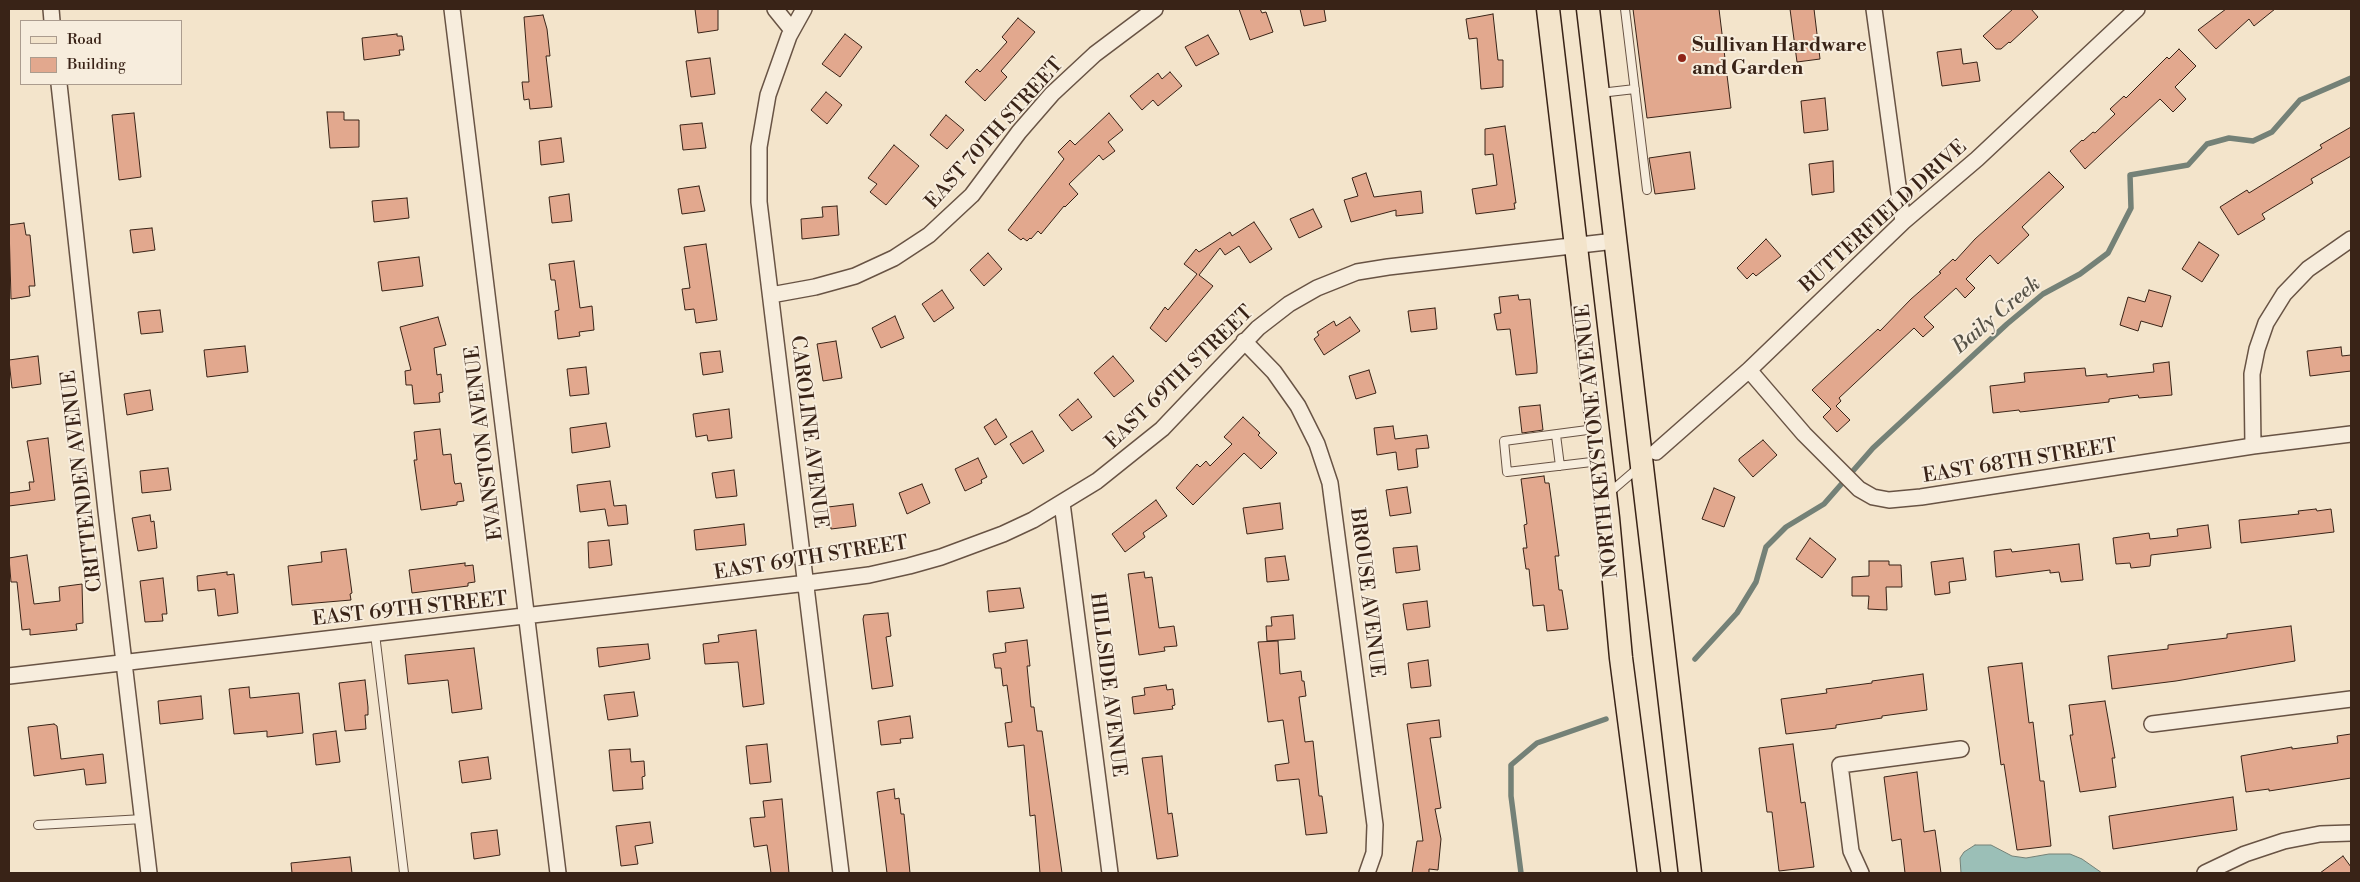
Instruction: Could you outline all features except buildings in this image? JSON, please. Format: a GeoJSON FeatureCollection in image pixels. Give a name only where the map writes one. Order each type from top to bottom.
{"type":"FeatureCollection","features":[{"type":"Feature","properties":{"kind":"main road","name":"NORTH KEYSTONE AVENUE"},"geometry":{"type":"LineString","coordinates":[[1548,9],[1622,658],[1649,873]]}},
{"type":"Feature","properties":{"kind":"main road","name":"NORTH KEYSTONE AVENUE"},"geometry":{"type":"LineString","coordinates":[[1588,9],[1615,241],[1649,459],[1660,630],[1690,873]]}},
{"type":"Feature","properties":{"kind":"street","name":"EVANSTON AVENUE"},"geometry":{"type":"LineString","coordinates":[[452,9],[558,873]]}},
{"type":"Feature","properties":{"kind":"street"},"geometry":{"type":"LineString","coordinates":[[775,9],[792,30]]}},
{"type":"Feature","properties":{"kind":"street","name":"CAROLINE AVENUE"},"geometry":{"type":"LineString","coordinates":[[804,9],[779,59],[770,87],[759,148],[759,202],[841,873]]}},
{"type":"Feature","properties":{"kind":"street","name":"EAST 70TH STREET"},"geometry":{"type":"LineString","coordinates":[[771,295],[815,287],[855,276],[894,258],[929,235],[948,219],[977,188],[1019,132],[1052,94],[1095,54],[1155,9]]}},
{"type":"Feature","properties":{"kind":"street"},"geometry":{"type":"LineString","coordinates":[[1874,9],[1903,222]]}},
{"type":"Feature","properties":{"kind":"street","name":"BUTTERFIELD DRIVE"},"geometry":{"type":"LineString","coordinates":[[1649,459],[1749,370],[1903,222],[1977,159],[2136,9]]}},
{"type":"Feature","properties":{"kind":"street","name":"CRITTENDEN AVENUE"},"geometry":{"type":"LineString","coordinates":[[59,85],[149,873]]}},
{"type":"Feature","properties":{"kind":"street"},"geometry":{"type":"LineString","coordinates":[[2254,446],[2252,374],[2257,349],[2266,323],[2284,294],[2308,269],[2351,239]]}},
{"type":"Feature","properties":{"kind":"street","name":"EAST 69TH STREET"},"geometry":{"type":"LineString","coordinates":[[9,676],[807,583],[869,575],[941,558],[1003,534],[1062,502],[1111,471],[1150,440],[1244,341],[1276,313],[1302,296],[1330,282],[1357,272],[1615,241]]}},
{"type":"Feature","properties":{"kind":"street","name":"BROUSE AVENUE"},"geometry":{"type":"LineString","coordinates":[[1244,341],[1274,372],[1298,406],[1318,444],[1332,491],[1375,825],[1374,853],[1367,873]]}},
{"type":"Feature","properties":{"kind":"street","name":"EAST 68TH STREET"},"geometry":{"type":"LineString","coordinates":[[1749,370],[1858,490],[1874,497],[1889,500],[2254,446],[2351,434]]}},
{"type":"Feature","properties":{"kind":"street","name":"HILLSIDE AVENUE"},"geometry":{"type":"LineString","coordinates":[[1062,502],[1110,873]]}},
{"type":"Feature","properties":{"kind":"street"},"geometry":{"type":"LineString","coordinates":[[2152,724],[2351,699]]}},
{"type":"Feature","properties":{"kind":"street"},"geometry":{"type":"LineString","coordinates":[[1861,873],[1854,859],[1850,843],[1840,765],[1962,749]]}},
{"type":"Feature","properties":{"kind":"street"},"geometry":{"type":"LineString","coordinates":[[2206,873],[2246,854],[2284,841],[2320,834],[2351,833]]}},
{"type":"Feature","properties":{"kind":"lane"},"geometry":{"type":"LineString","coordinates":[[1625,9],[1643,148],[1646,190]]}},
{"type":"Feature","properties":{"kind":"lane"},"geometry":{"type":"LineString","coordinates":[[1598,93],[1634,88]]}},
{"type":"Feature","properties":{"kind":"lane"},"geometry":{"type":"LineString","coordinates":[[1597,429],[1504,441],[1507,472],[1601,461]]}},
{"type":"Feature","properties":{"kind":"lane"},"geometry":{"type":"LineString","coordinates":[[1556,435],[1560,466]]}},
{"type":"Feature","properties":{"kind":"lane"},"geometry":{"type":"LineString","coordinates":[[1605,496],[1649,459]]}},
{"type":"Feature","properties":{"kind":"lane"},"geometry":{"type":"LineString","coordinates":[[375,634],[404,873]]}},
{"type":"Feature","properties":{"kind":"lane"},"geometry":{"type":"LineString","coordinates":[[38,825],[143,819]]}},
{"type":"Feature","properties":{"kind":"water"},"geometry":{"type":"Polygon","coordinates":[[[1975,845],[1991,845],[2012,856],[2026,858],[2049,854],[2070,854],[2082,859],[2102,873],[1961,873],[1960,858],[1964,852],[1975,845]]]}},
{"type":"Feature","properties":{"kind":"waterway","name":"Baily Creek"},"geometry":{"type":"LineString","coordinates":[[1695,659],[1737,613],[1756,582],[1766,547],[1786,527],[1824,504],[1873,448],[2007,324],[2043,294],[2080,274],[2108,253],[2131,208],[2130,175],[2188,165],[2207,144],[2229,138],[2253,141],[2272,132],[2300,100],[2351,78]]}},
{"type":"Feature","properties":{"kind":"waterway","name":"Baily Creek"},"geometry":{"type":"LineString","coordinates":[[1521,873],[1511,796],[1511,765],[1537,743],[1606,719]]}},
{"type":"Feature","properties":{"kind":"place","name":"Sullivan Hardware and Garden"},"geometry":{"type":"Point","coordinates":[1682,58]}}]}
